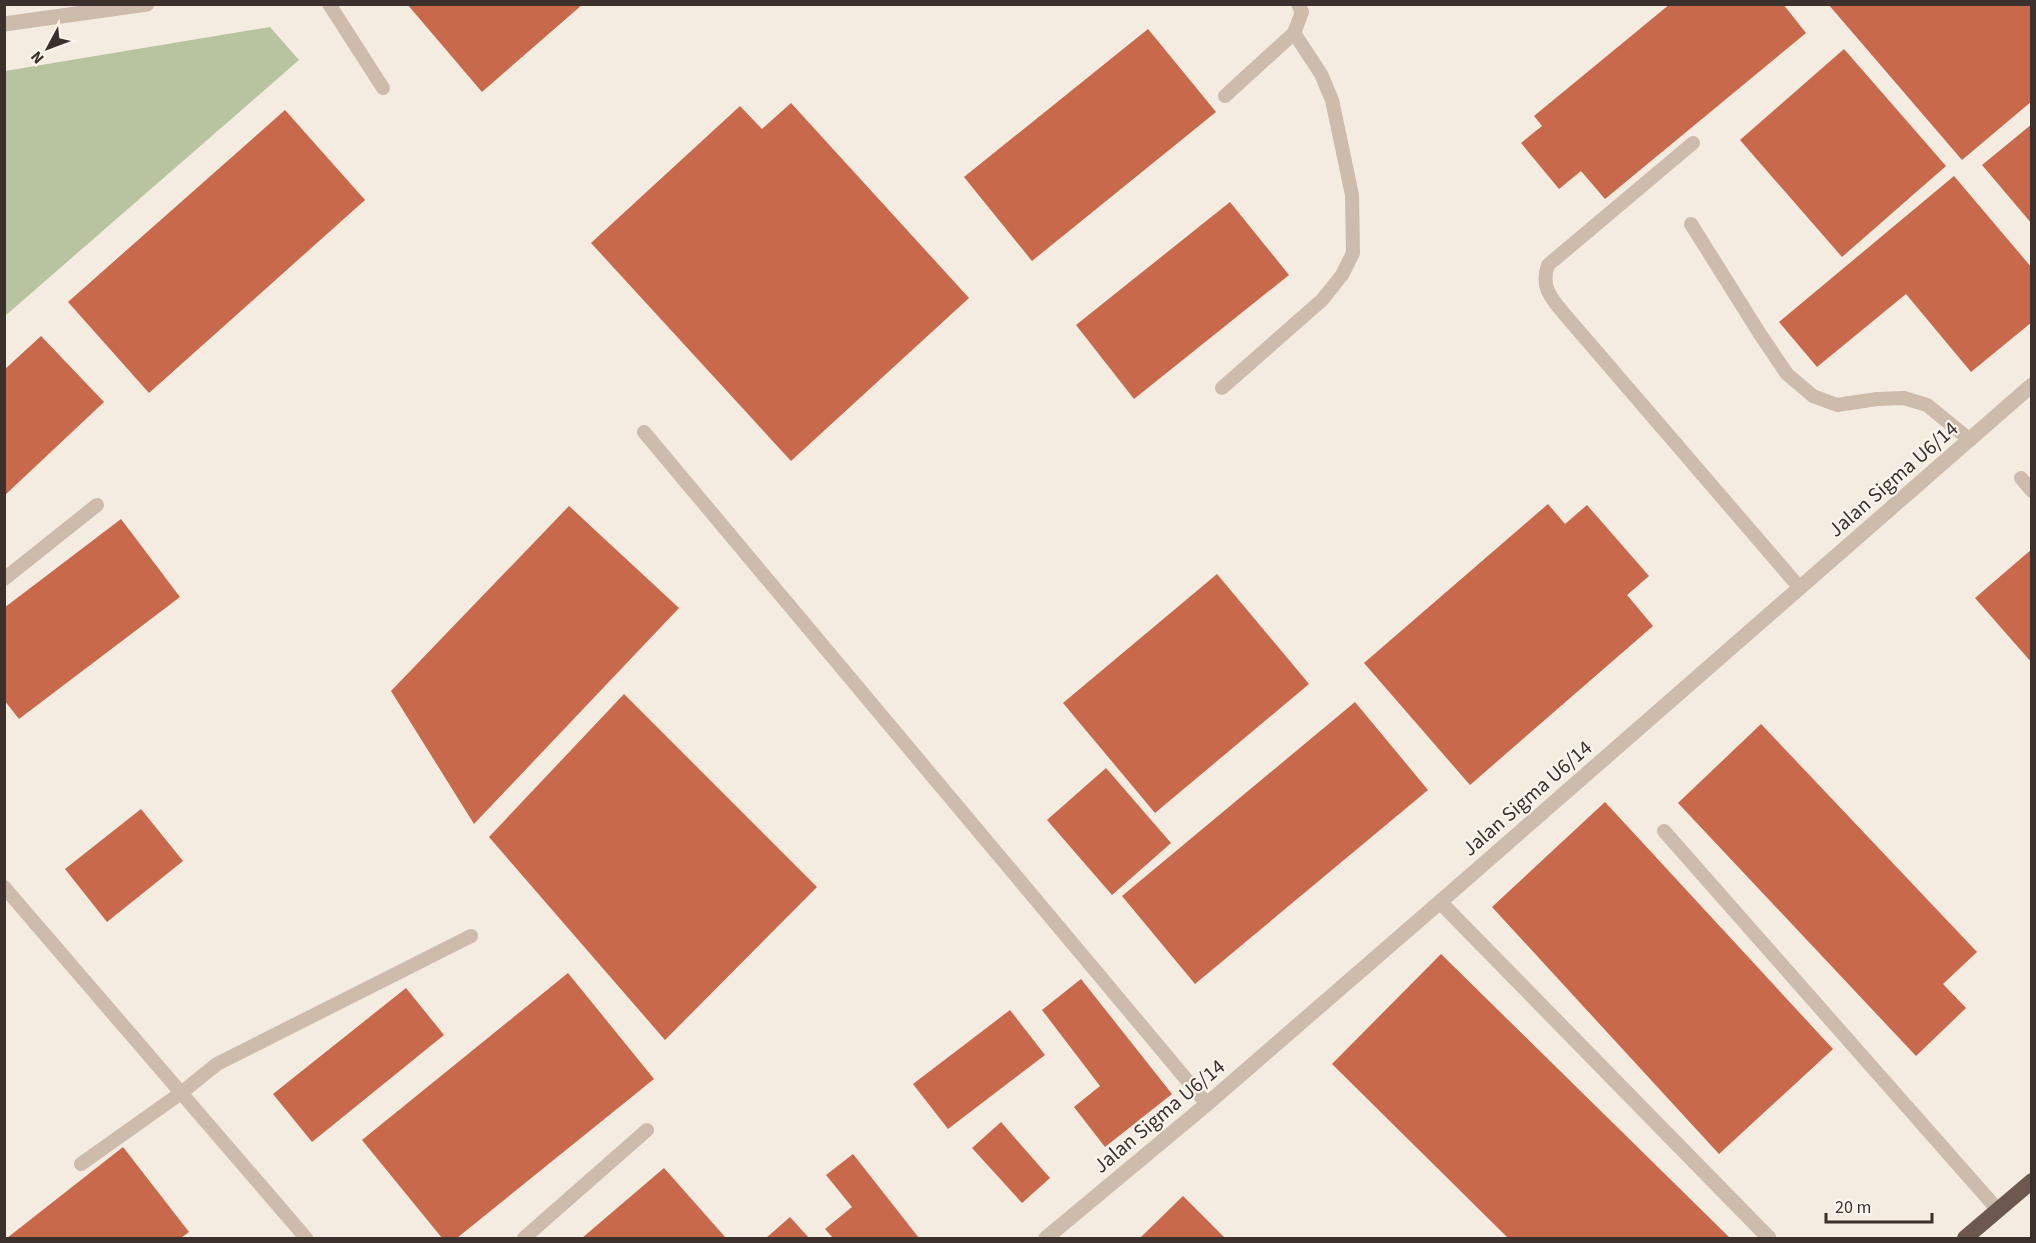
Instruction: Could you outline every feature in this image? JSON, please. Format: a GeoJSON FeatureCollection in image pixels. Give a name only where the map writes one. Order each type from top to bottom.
{"type":"FeatureCollection","features":[{"type":"Feature","properties":{"kind":"highway"},"geometry":{"type":"LineString","coordinates":[[1965,1239],[2031,1181]]}},
{"type":"Feature","properties":{"kind":"street"},"geometry":{"type":"LineString","coordinates":[[4,24],[88,9],[147,4]]}},
{"type":"Feature","properties":{"kind":"street","name":"Jalan Sigma U6/14"},"geometry":{"type":"LineString","coordinates":[[1046,1239],[1207,1104],[1440,902],[2031,385]]}},
{"type":"Feature","properties":{"kind":"street"},"geometry":{"type":"LineString","coordinates":[[1440,902],[1769,1239]]}},
{"type":"Feature","properties":{"kind":"lane"},"geometry":{"type":"LineString","coordinates":[[329,4],[383,88]]}},
{"type":"Feature","properties":{"kind":"lane"},"geometry":{"type":"LineString","coordinates":[[1225,96],[1294,33],[1302,12],[1298,4]]}},
{"type":"Feature","properties":{"kind":"lane"},"geometry":{"type":"LineString","coordinates":[[1222,388],[1322,300],[1342,275],[1353,253],[1352,195],[1332,100],[1321,74],[1294,33]]}},
{"type":"Feature","properties":{"kind":"lane"},"geometry":{"type":"LineString","coordinates":[[1694,143],[1548,265],[1544,278],[1550,296],[1566,316],[1800,588]]}},
{"type":"Feature","properties":{"kind":"lane"},"geometry":{"type":"LineString","coordinates":[[1690,224],[1787,374],[1813,396],[1837,405],[1877,399],[1904,398],[1927,405],[1970,440]]}},
{"type":"Feature","properties":{"kind":"lane"},"geometry":{"type":"LineString","coordinates":[[644,432],[1207,1104]]}},
{"type":"Feature","properties":{"kind":"lane"},"geometry":{"type":"LineString","coordinates":[[2021,478],[2031,491]]}},
{"type":"Feature","properties":{"kind":"lane"},"geometry":{"type":"LineString","coordinates":[[4,579],[97,506]]}},
{"type":"Feature","properties":{"kind":"lane"},"geometry":{"type":"LineString","coordinates":[[1664,831],[1998,1210]]}},
{"type":"Feature","properties":{"kind":"lane"},"geometry":{"type":"LineString","coordinates":[[4,887],[306,1239]]}},
{"type":"Feature","properties":{"kind":"lane"},"geometry":{"type":"LineString","coordinates":[[81,1164],[182,1093],[217,1064],[471,936]]}},
{"type":"Feature","properties":{"kind":"lane"},"geometry":{"type":"LineString","coordinates":[[524,1239],[647,1130]]}},
{"type":"Feature","properties":{"kind":"green space"},"geometry":{"type":"Polygon","coordinates":[[[270,27],[299,60],[5,316],[5,71],[270,27]]]}},
{"type":"Feature","properties":{"kind":"building"},"geometry":{"type":"Polygon","coordinates":[[[407,4],[583,4],[482,92],[407,4]]]}},
{"type":"Feature","properties":{"kind":"building"},"geometry":{"type":"Polygon","coordinates":[[[1670,4],[1783,4],[1806,33],[1605,199],[1581,171],[1559,189],[1521,143],[1542,126],[1534,116],[1670,4]]]}},
{"type":"Feature","properties":{"kind":"building"},"geometry":{"type":"Polygon","coordinates":[[[1828,4],[2032,4],[2032,101],[1962,160],[1828,4]]]}},
{"type":"Feature","properties":{"kind":"building"},"geometry":{"type":"Polygon","coordinates":[[[1148,29],[1216,112],[1032,261],[964,177],[1148,29]]]}},
{"type":"Feature","properties":{"kind":"building"},"geometry":{"type":"Polygon","coordinates":[[[1844,49],[1946,166],[1842,257],[1740,140],[1844,49]]]}},
{"type":"Feature","properties":{"kind":"building"},"geometry":{"type":"Polygon","coordinates":[[[791,103],[969,298],[791,461],[591,243],[740,106],[762,129],[791,103]]]}},
{"type":"Feature","properties":{"kind":"building"},"geometry":{"type":"Polygon","coordinates":[[[285,110],[365,200],[149,393],[68,302],[285,110]]]}},
{"type":"Feature","properties":{"kind":"building"},"geometry":{"type":"Polygon","coordinates":[[[2032,124],[2032,224],[1982,165],[2032,124]]]}},
{"type":"Feature","properties":{"kind":"building"},"geometry":{"type":"Polygon","coordinates":[[[1954,176],[2032,268],[2032,322],[1971,372],[1906,294],[1817,367],[1779,322],[1954,176]]]}},
{"type":"Feature","properties":{"kind":"building"},"geometry":{"type":"Polygon","coordinates":[[[1230,202],[1289,275],[1134,399],[1076,325],[1230,202]]]}},
{"type":"Feature","properties":{"kind":"building"},"geometry":{"type":"Polygon","coordinates":[[[41,336],[104,402],[4,496],[4,370],[41,336]]]}},
{"type":"Feature","properties":{"kind":"building"},"geometry":{"type":"Polygon","coordinates":[[[1548,504],[1565,524],[1587,505],[1649,576],[1627,595],[1653,626],[1470,785],[1364,663],[1548,504]]]}},
{"type":"Feature","properties":{"kind":"building"},"geometry":{"type":"Polygon","coordinates":[[[569,506],[679,608],[474,824],[391,691],[569,506]]]}},
{"type":"Feature","properties":{"kind":"building"},"geometry":{"type":"Polygon","coordinates":[[[121,519],[180,597],[19,719],[4,700],[4,608],[121,519]]]}},
{"type":"Feature","properties":{"kind":"building"},"geometry":{"type":"Polygon","coordinates":[[[2032,549],[2032,663],[1975,598],[2032,549]]]}},
{"type":"Feature","properties":{"kind":"building"},"geometry":{"type":"Polygon","coordinates":[[[1217,574],[1309,684],[1155,813],[1063,703],[1217,574]]]}},
{"type":"Feature","properties":{"kind":"building"},"geometry":{"type":"Polygon","coordinates":[[[624,694],[817,887],[665,1040],[489,837],[624,694]]]}},
{"type":"Feature","properties":{"kind":"building"},"geometry":{"type":"Polygon","coordinates":[[[1355,702],[1428,790],[1195,984],[1122,896],[1355,702]]]}},
{"type":"Feature","properties":{"kind":"building"},"geometry":{"type":"Polygon","coordinates":[[[1761,724],[1977,952],[1943,984],[1966,1008],[1916,1056],[1678,803],[1761,724]]]}},
{"type":"Feature","properties":{"kind":"building"},"geometry":{"type":"Polygon","coordinates":[[[1106,768],[1171,843],[1112,895],[1047,820],[1106,768]]]}},
{"type":"Feature","properties":{"kind":"building"},"geometry":{"type":"Polygon","coordinates":[[[1605,802],[1833,1049],[1719,1154],[1492,907],[1605,802]]]}},
{"type":"Feature","properties":{"kind":"building"},"geometry":{"type":"Polygon","coordinates":[[[141,809],[183,861],[107,922],[65,869],[141,809]]]}},
{"type":"Feature","properties":{"kind":"building"},"geometry":{"type":"Polygon","coordinates":[[[1441,954],[1730,1238],[1508,1238],[1332,1064],[1441,954]]]}},
{"type":"Feature","properties":{"kind":"building"},"geometry":{"type":"Polygon","coordinates":[[[568,973],[654,1079],[457,1238],[442,1238],[362,1140],[568,973]]]}},
{"type":"Feature","properties":{"kind":"building"},"geometry":{"type":"Polygon","coordinates":[[[1081,979],[1172,1094],[1105,1147],[1074,1107],[1100,1086],[1042,1010],[1081,979]]]}},
{"type":"Feature","properties":{"kind":"building"},"geometry":{"type":"Polygon","coordinates":[[[406,988],[444,1035],[312,1142],[273,1094],[406,988]]]}},
{"type":"Feature","properties":{"kind":"building"},"geometry":{"type":"Polygon","coordinates":[[[1010,1010],[1045,1055],[948,1129],[913,1084],[1010,1010]]]}},
{"type":"Feature","properties":{"kind":"building"},"geometry":{"type":"Polygon","coordinates":[[[1001,1122],[1050,1178],[1022,1203],[972,1148],[1001,1122]]]}},
{"type":"Feature","properties":{"kind":"building"},"geometry":{"type":"Polygon","coordinates":[[[123,1147],[189,1232],[181,1238],[7,1238],[123,1147]]]}},
{"type":"Feature","properties":{"kind":"building"},"geometry":{"type":"Polygon","coordinates":[[[853,1154],[919,1238],[833,1238],[825,1229],[852,1207],[826,1175],[853,1154]]]}},
{"type":"Feature","properties":{"kind":"building"},"geometry":{"type":"Polygon","coordinates":[[[664,1168],[726,1238],[582,1238],[664,1168]]]}},
{"type":"Feature","properties":{"kind":"building"},"geometry":{"type":"Polygon","coordinates":[[[1183,1196],[1225,1238],[1140,1238],[1183,1196]]]}},
{"type":"Feature","properties":{"kind":"building"},"geometry":{"type":"Polygon","coordinates":[[[790,1217],[809,1238],[766,1238],[790,1217]]]}}]}
